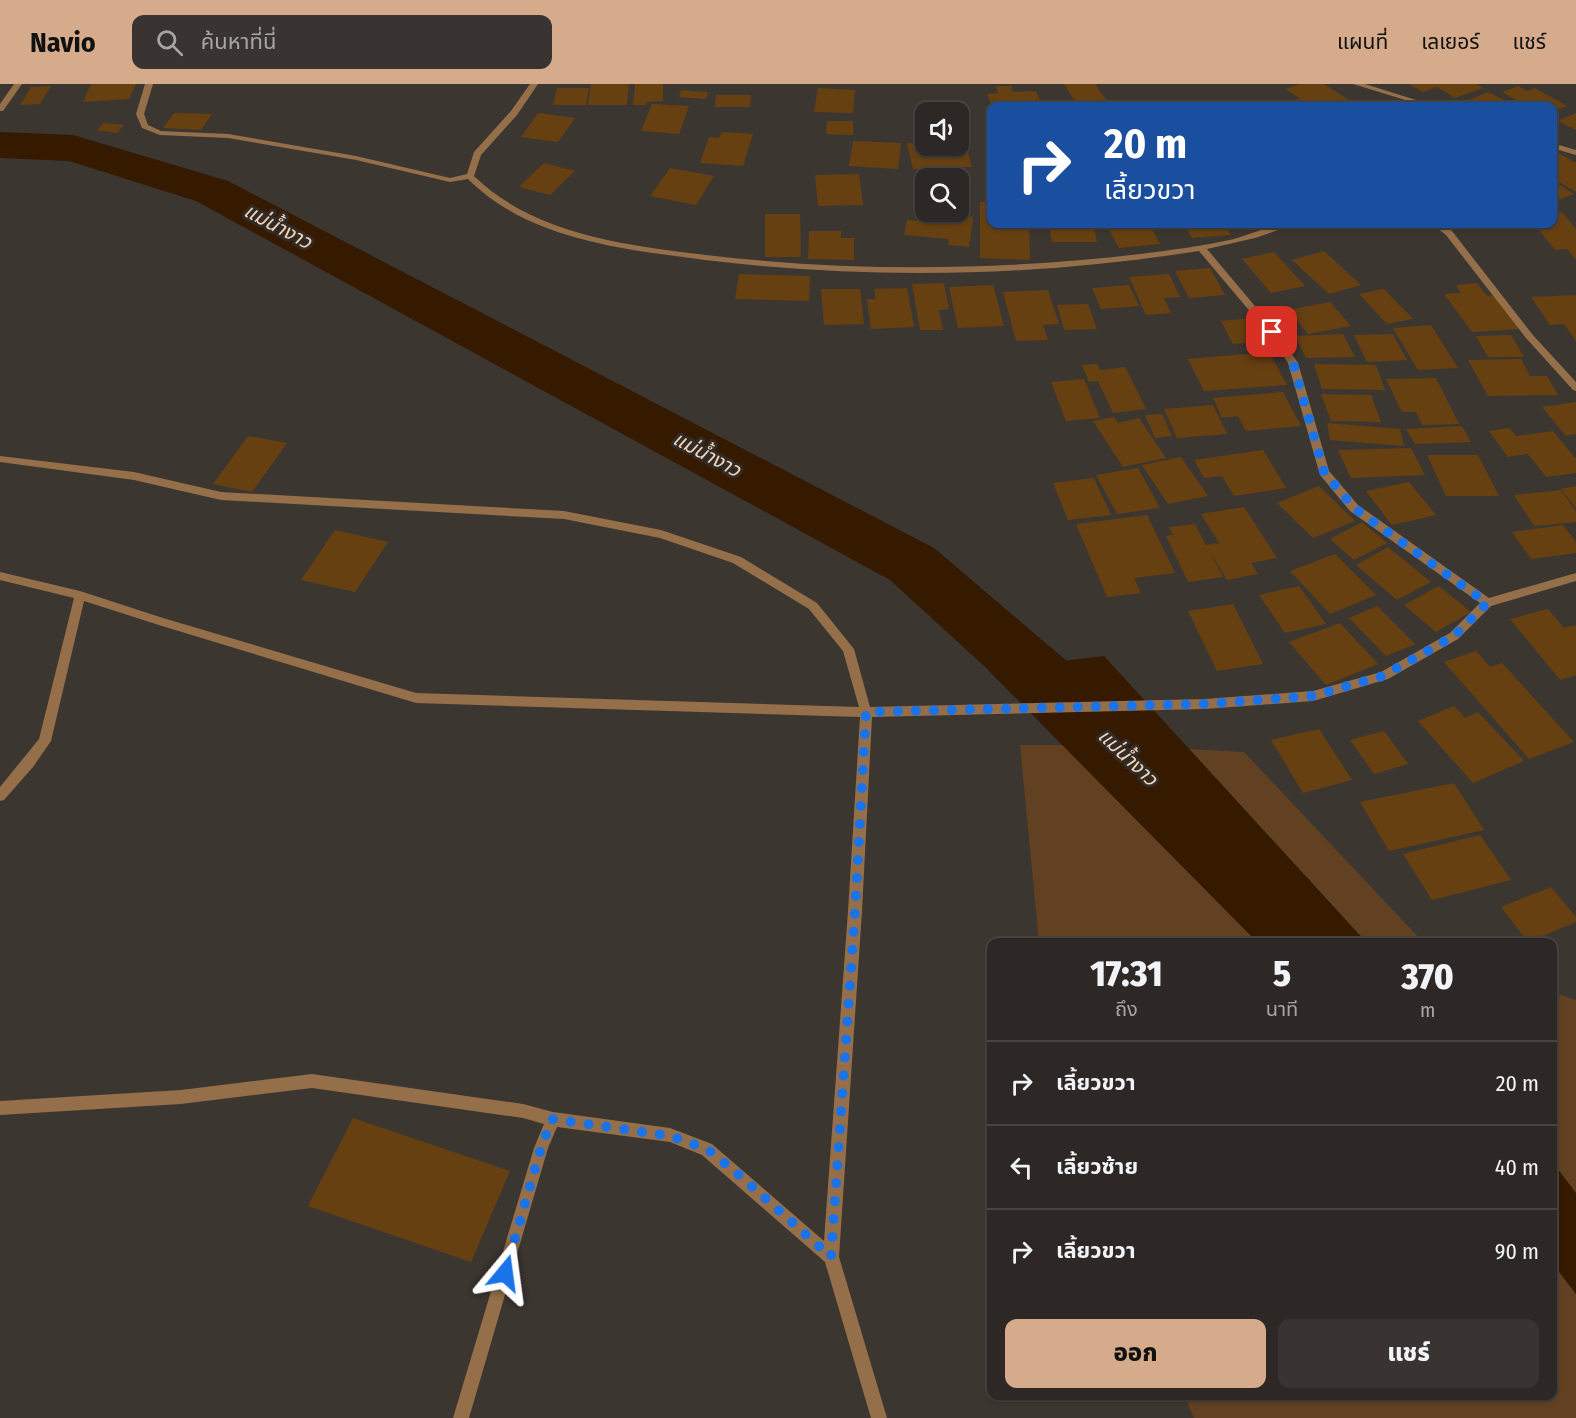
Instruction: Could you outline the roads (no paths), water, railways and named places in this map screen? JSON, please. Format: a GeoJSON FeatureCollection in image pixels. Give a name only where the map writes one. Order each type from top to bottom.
{"type":"FeatureCollection","features":[{"type":"Feature","properties":{"kind":"street"},"geometry":{"type":"LineString","coordinates":[[0,109],[18,84]]}},
{"type":"Feature","properties":{"kind":"street"},"geometry":{"type":"LineString","coordinates":[[149,84],[140,114],[145,126],[160,133],[228,136],[356,158],[450,180],[470,176]]}},
{"type":"Feature","properties":{"kind":"street"},"geometry":{"type":"LineString","coordinates":[[470,176],[477,154],[514,113],[534,84]]}},
{"type":"Feature","properties":{"kind":"street"},"geometry":{"type":"LineString","coordinates":[[1357,84],[1418,102]]}},
{"type":"Feature","properties":{"kind":"street"},"geometry":{"type":"LineString","coordinates":[[1557,147],[1576,153]]}},
{"type":"Feature","properties":{"kind":"street"},"geometry":{"type":"LineString","coordinates":[[470,176],[484,192],[537,220],[590,238],[762,265],[868,270],[976,270],[1108,260],[1201,248],[1273,228]]}},
{"type":"Feature","properties":{"kind":"street"},"geometry":{"type":"LineString","coordinates":[[1442,228],[1449,233],[1529,336],[1576,388]]}},
{"type":"Feature","properties":{"kind":"street"},"geometry":{"type":"LineString","coordinates":[[1201,248],[1272,332],[1293,363],[1324,472],[1354,508],[1487,603]]}},
{"type":"Feature","properties":{"kind":"street"},"geometry":{"type":"LineString","coordinates":[[0,459],[134,476],[221,496],[564,515],[661,534],[737,560],[813,606],[848,649],[866,712],[831,1257],[879,1418]]}},
{"type":"Feature","properties":{"kind":"street"},"geometry":{"type":"LineString","coordinates":[[0,576],[80,595],[416,698],[866,712],[1204,704],[1313,696],[1383,676],[1454,636],[1487,603],[1576,577]]}},
{"type":"Feature","properties":{"kind":"street"},"geometry":{"type":"LineString","coordinates":[[0,796],[45,741],[80,595]]}},
{"type":"Feature","properties":{"kind":"street"},"geometry":{"type":"LineString","coordinates":[[0,1108],[181,1097],[312,1081],[523,1111],[552,1119],[670,1136],[707,1149],[831,1257]]}},
{"type":"Feature","properties":{"kind":"street"},"geometry":{"type":"LineString","coordinates":[[461,1418],[541,1148],[552,1119]]}},
{"type":"Feature","properties":{"kind":"water"},"geometry":{"type":"Polygon","coordinates":[[[1104,656],[1362,938],[1253,938],[988,670],[1104,656]]]}},
{"type":"Feature","properties":{"kind":"water"},"geometry":{"type":"Polygon","coordinates":[[[1557,1168],[1576,1193],[1576,1294],[1557,1269],[1557,1168]]]}},
{"type":"Feature","properties":{"kind":"waterway","name":"แม่น้ำงาว"},"geometry":{"type":"LineString","coordinates":[[0,145],[73,148],[212,191],[912,564],[1099,729]]}}]}
